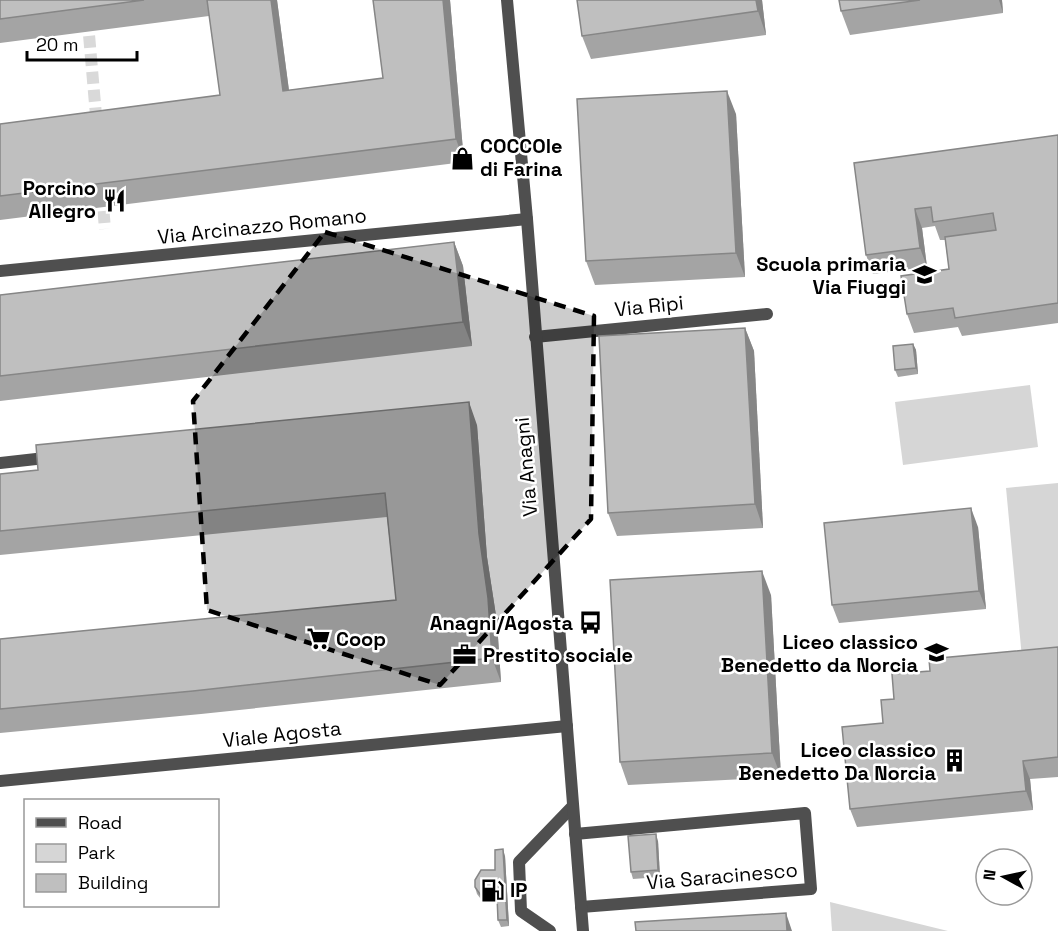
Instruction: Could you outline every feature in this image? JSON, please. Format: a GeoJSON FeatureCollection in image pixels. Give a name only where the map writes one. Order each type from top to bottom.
{"type":"FeatureCollection","features":[{"type":"Feature","properties":{"kind":"street","name":"Via Anagni"},"geometry":{"type":"LineString","coordinates":[[507,0],[527,219],[583,931]]}},
{"type":"Feature","properties":{"kind":"street","name":"Via Arcinazzo Romano"},"geometry":{"type":"LineString","coordinates":[[0,271],[527,219]]}},
{"type":"Feature","properties":{"kind":"street","name":"Via Ripi"},"geometry":{"type":"LineString","coordinates":[[535,337],[768,314]]}},
{"type":"Feature","properties":{"kind":"street"},"geometry":{"type":"LineString","coordinates":[[0,464],[45,458]]}},
{"type":"Feature","properties":{"kind":"street","name":"Viale Agosta"},"geometry":{"type":"LineString","coordinates":[[0,781],[567,726]]}},
{"type":"Feature","properties":{"kind":"street"},"geometry":{"type":"LineString","coordinates":[[550,931],[521,911],[519,862],[572,807]]}},
{"type":"Feature","properties":{"kind":"street","name":"Via Saracinesco"},"geometry":{"type":"LineString","coordinates":[[575,834],[805,813],[806,824],[811,889],[581,907]]}},
{"type":"Feature","properties":{"kind":"highlighted area"},"geometry":{"type":"Polygon","coordinates":[[[325,232],[594,316],[591,519],[440,685],[207,610],[193,401],[325,232]]]}},
{"type":"Feature","properties":{"kind":"green space"},"geometry":{"type":"Polygon","coordinates":[[[1030,385],[1038,447],[903,465],[895,402],[1030,385]]]}},
{"type":"Feature","properties":{"kind":"green space"},"geometry":{"type":"Polygon","coordinates":[[[1058,483],[1058,654],[1022,658],[1006,488],[1058,483]]]}},
{"type":"Feature","properties":{"kind":"green space"},"geometry":{"type":"Polygon","coordinates":[[[830,902],[948,931],[832,931],[830,902]]]}},
{"type":"Feature","properties":{"kind":"building"},"geometry":{"type":"Polygon","coordinates":[[[0,0],[144,0],[0,19],[0,0]]]}},
{"type":"Feature","properties":{"kind":"building"},"geometry":{"type":"Polygon","coordinates":[[[207,0],[271,0],[283,91],[383,78],[373,0],[443,0],[456,139],[0,196],[0,124],[220,95],[207,0]]]}},
{"type":"Feature","properties":{"kind":"building"},"geometry":{"type":"Polygon","coordinates":[[[577,0],[756,0],[758,11],[582,36],[577,0]]]}},
{"type":"Feature","properties":{"kind":"building"},"geometry":{"type":"Polygon","coordinates":[[[839,0],[920,0],[841,11],[839,0]]]}},
{"type":"Feature","properties":{"kind":"building"},"geometry":{"type":"Polygon","coordinates":[[[727,91],[736,253],[586,261],[577,99],[727,91]]]}},
{"type":"Feature","properties":{"kind":"building"},"geometry":{"type":"Polygon","coordinates":[[[1058,135],[1058,303],[955,318],[953,308],[907,314],[901,276],[949,269],[945,237],[996,230],[993,213],[933,222],[931,207],[915,209],[920,248],[866,255],[854,163],[1058,135]]]}},
{"type":"Feature","properties":{"kind":"building"},"geometry":{"type":"Polygon","coordinates":[[[454,242],[463,322],[0,376],[0,295],[454,242]]]}},
{"type":"Feature","properties":{"kind":"building"},"geometry":{"type":"Polygon","coordinates":[[[745,328],[755,504],[608,513],[599,336],[745,328]]]}},
{"type":"Feature","properties":{"kind":"building"},"geometry":{"type":"Polygon","coordinates":[[[913,344],[916,368],[895,370],[893,346],[913,344]]]}},
{"type":"Feature","properties":{"kind":"building"},"geometry":{"type":"Polygon","coordinates":[[[469,402],[479,534],[488,598],[492,658],[193,691],[0,709],[0,639],[396,600],[385,493],[0,531],[0,474],[38,470],[36,445],[469,402]]]}},
{"type":"Feature","properties":{"kind":"building"},"geometry":{"type":"Polygon","coordinates":[[[971,508],[979,591],[832,605],[824,523],[971,508]]]}},
{"type":"Feature","properties":{"kind":"building"},"geometry":{"type":"Polygon","coordinates":[[[762,571],[772,753],[620,762],[610,580],[762,571]]]}},
{"type":"Feature","properties":{"kind":"building","name":"Liceo classico Benedetto Da Norcia"},"geometry":{"type":"Polygon","coordinates":[[[1058,647],[1058,757],[1023,761],[1026,791],[850,809],[842,727],[883,723],[881,700],[894,699],[892,674],[930,671],[929,659],[1058,647]]]}},
{"type":"Feature","properties":{"kind":"building"},"geometry":{"type":"Polygon","coordinates":[[[656,834],[658,870],[631,872],[628,836],[656,834]]]}},
{"type":"Feature","properties":{"kind":"building","name":"IP"},"geometry":{"type":"Polygon","coordinates":[[[503,849],[507,920],[498,920],[497,896],[482,897],[475,887],[475,880],[481,870],[495,870],[495,850],[503,849]]]}},
{"type":"Feature","properties":{"kind":"building"},"geometry":{"type":"Polygon","coordinates":[[[786,913],[787,931],[636,931],[635,922],[786,913]]]}},
{"type":"Feature","properties":{"kind":"tunnel"},"geometry":{"type":"LineString","coordinates":[[86,0],[97,127]]}},
{"type":"Feature","properties":{"kind":"tunnel"},"geometry":{"type":"LineString","coordinates":[[102,193],[105,229]]}},
{"type":"Feature","properties":{"kind":"place","name":"COCCOle di Farina"},"geometry":{"type":"Point","coordinates":[462,158]}},
{"type":"Feature","properties":{"kind":"place","name":"Porcino Allegro"},"geometry":{"type":"Point","coordinates":[114,200]}},
{"type":"Feature","properties":{"kind":"place","name":"Scuola primaria Via Fiuggi"},"geometry":{"type":"Point","coordinates":[924,275]}},
{"type":"Feature","properties":{"kind":"place","name":"Anagni/Agosta"},"geometry":{"type":"Point","coordinates":[591,623]}},
{"type":"Feature","properties":{"kind":"place","name":"Coop"},"geometry":{"type":"Point","coordinates":[318,639]}},
{"type":"Feature","properties":{"kind":"place","name":"Liceo classico Benedetto da Norcia"},"geometry":{"type":"Point","coordinates":[936,653]}},
{"type":"Feature","properties":{"kind":"place","name":"Prestito sociale"},"geometry":{"type":"Point","coordinates":[465,655]}},
{"type":"Feature","properties":{"kind":"place","name":"Liceo classico Benedetto Da Norcia"},"geometry":{"type":"Point","coordinates":[954,761]}},
{"type":"Feature","properties":{"kind":"place","name":"IP"},"geometry":{"type":"Point","coordinates":[492,890]}}]}
